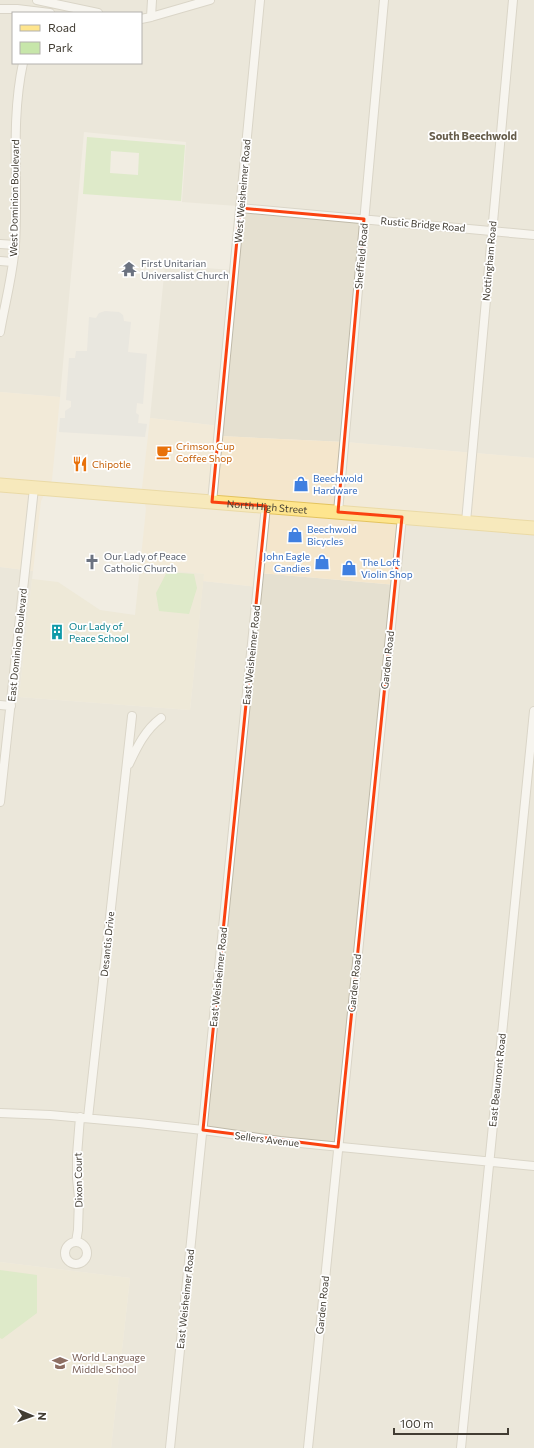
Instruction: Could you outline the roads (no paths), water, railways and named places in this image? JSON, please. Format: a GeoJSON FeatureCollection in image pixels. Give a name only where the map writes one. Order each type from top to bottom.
{"type":"FeatureCollection","features":[{"type":"Feature","properties":{"kind":"main road","name":"North High Street"},"geometry":{"type":"LineString","coordinates":[[0,485],[534,528]]}},
{"type":"Feature","properties":{"kind":"street"},"geometry":{"type":"LineString","coordinates":[[0,9],[34,12],[36,0],[93,12]]}},
{"type":"Feature","properties":{"kind":"street"},"geometry":{"type":"LineString","coordinates":[[151,18],[152,0]]}},
{"type":"Feature","properties":{"kind":"street"},"geometry":{"type":"LineString","coordinates":[[142,19],[151,18],[210,0]]}},
{"type":"Feature","properties":{"kind":"street","name":"West Weisheimer Road"},"geometry":{"type":"LineString","coordinates":[[212,502],[260,0]]}},
{"type":"Feature","properties":{"kind":"street","name":"Sheffield Road"},"geometry":{"type":"LineString","coordinates":[[338,512],[384,0]]}},
{"type":"Feature","properties":{"kind":"street","name":"Nottingham Road"},"geometry":{"type":"LineString","coordinates":[[466,522],[513,0]]}},
{"type":"Feature","properties":{"kind":"street","name":"West Dominion Boulevard"},"geometry":{"type":"LineString","coordinates":[[0,332],[15,245],[17,94],[23,64]]}},
{"type":"Feature","properties":{"kind":"street","name":"Rustic Bridge Road"},"geometry":{"type":"LineString","coordinates":[[240,208],[534,235]]}},
{"type":"Feature","properties":{"kind":"street"},"geometry":{"type":"LineString","coordinates":[[0,244],[15,245]]}},
{"type":"Feature","properties":{"kind":"street"},"geometry":{"type":"LineString","coordinates":[[0,260],[13,262]]}},
{"type":"Feature","properties":{"kind":"street","name":"East Dominion Boulevard"},"geometry":{"type":"LineString","coordinates":[[0,802],[34,488]]}},
{"type":"Feature","properties":{"kind":"street","name":"East Weisheimer Road"},"geometry":{"type":"LineString","coordinates":[[170,1448],[266,506]]}},
{"type":"Feature","properties":{"kind":"street","name":"Garden Road"},"geometry":{"type":"LineString","coordinates":[[308,1448],[402,517]]}},
{"type":"Feature","properties":{"kind":"street"},"geometry":{"type":"LineString","coordinates":[[0,705],[11,706]]}},
{"type":"Feature","properties":{"kind":"street","name":"East Beaumont Road"},"geometry":{"type":"LineString","coordinates":[[461,1448],[534,712]]}},
{"type":"Feature","properties":{"kind":"street","name":"Desantis Drive"},"geometry":{"type":"LineString","coordinates":[[84,1118],[132,716]]}},
{"type":"Feature","properties":{"kind":"street","name":"Desantis Drive"},"geometry":{"type":"LineString","coordinates":[[126,770],[146,733],[161,718]]}},
{"type":"Feature","properties":{"kind":"street","name":"Sellers Avenue"},"geometry":{"type":"LineString","coordinates":[[0,1113],[84,1118],[203,1130],[280,1141],[534,1166]]}},
{"type":"Feature","properties":{"kind":"street","name":"Dixon Court"},"geometry":{"type":"LineString","coordinates":[[76,1242],[79,1198],[77,1155],[84,1118]]}},
{"type":"Feature","properties":{"kind":"place","name":"First Unitarian Universalist Church"},"geometry":{"type":"Point","coordinates":[129,269]}},
{"type":"Feature","properties":{"kind":"place","name":"Crimson Cup Coffee Shop"},"geometry":{"type":"Point","coordinates":[164,452]}},
{"type":"Feature","properties":{"kind":"place","name":"Chipotle"},"geometry":{"type":"Point","coordinates":[80,464]}},
{"type":"Feature","properties":{"kind":"place","name":"Beechwold Hardware"},"geometry":{"type":"Point","coordinates":[301,484]}},
{"type":"Feature","properties":{"kind":"place","name":"Beechwold Bicycles"},"geometry":{"type":"Point","coordinates":[295,535]}},
{"type":"Feature","properties":{"kind":"place","name":"Our Lady of Peace Catholic Church"},"geometry":{"type":"Point","coordinates":[92,562]}},
{"type":"Feature","properties":{"kind":"place","name":"John Eagle Candies"},"geometry":{"type":"Point","coordinates":[322,562]}},
{"type":"Feature","properties":{"kind":"place","name":"The Loft Violin Shop"},"geometry":{"type":"Point","coordinates":[349,568]}},
{"type":"Feature","properties":{"kind":"place","name":"Our Lady of Peace School"},"geometry":{"type":"Point","coordinates":[57,632]}},
{"type":"Feature","properties":{"kind":"place","name":"World Language Middle School"},"geometry":{"type":"Point","coordinates":[60,1363]}},
{"type":"Feature","properties":{"kind":"district","name":"South Beechwold"},"geometry":{"type":"Point","coordinates":[473,136]}}]}
